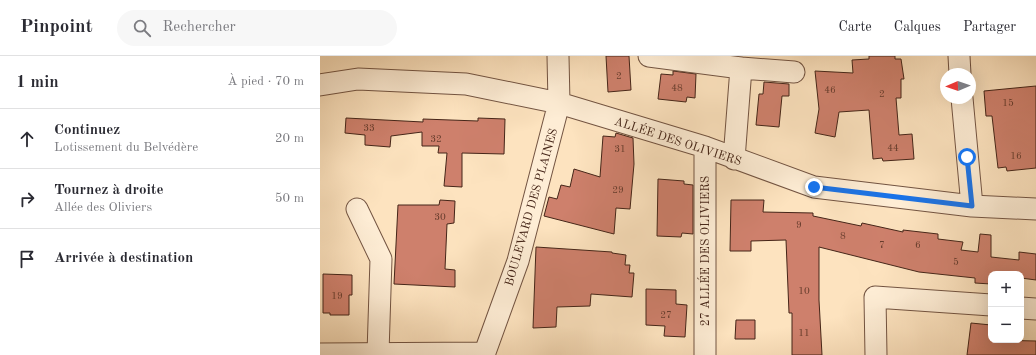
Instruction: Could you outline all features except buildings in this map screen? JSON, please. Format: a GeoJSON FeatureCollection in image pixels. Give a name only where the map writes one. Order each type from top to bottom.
{"type":"FeatureCollection","features":[{"type":"Feature","properties":{"kind":"street","name":"BOULEVARD DES PLAINES"},"geometry":{"type":"LineString","coordinates":[[484,354],[518,261],[559,103],[558,56]]}},
{"type":"Feature","properties":{"kind":"street"},"geometry":{"type":"LineString","coordinates":[[649,56],[741,68],[794,72]]}},
{"type":"Feature","properties":{"kind":"street"},"geometry":{"type":"LineString","coordinates":[[959,56],[960,68]]}},
{"type":"Feature","properties":{"kind":"street"},"geometry":{"type":"LineString","coordinates":[[718,355],[719,153],[741,68]]}},
{"type":"Feature","properties":{"kind":"street","name":"ALLÉE DES OLIVIERS"},"geometry":{"type":"LineString","coordinates":[[320,84],[358,79],[466,84],[559,103],[719,153],[814,187],[972,206],[1036,209]]}},
{"type":"Feature","properties":{"kind":"street"},"geometry":{"type":"LineString","coordinates":[[963,104],[972,206]]}},
{"type":"Feature","properties":{"kind":"street","name":"27 ALLÉE DES OLIVIERS"},"geometry":{"type":"LineString","coordinates":[[705,355],[719,153]]}},
{"type":"Feature","properties":{"kind":"street"},"geometry":{"type":"LineString","coordinates":[[357,209],[380,259],[365,354]]}},
{"type":"Feature","properties":{"kind":"street"},"geometry":{"type":"LineString","coordinates":[[876,355],[875,297],[988,306]]}},
{"type":"Feature","properties":{"kind":"street"},"geometry":{"type":"LineString","coordinates":[[1024,308],[1036,309]]}},
{"type":"Feature","properties":{"kind":"street"},"geometry":{"type":"LineString","coordinates":[[320,354],[484,354]]}},
{"type":"Feature","properties":{"kind":"route"},"geometry":{"type":"LineString","coordinates":[[814,187],[972,206],[967,157]]}}]}
